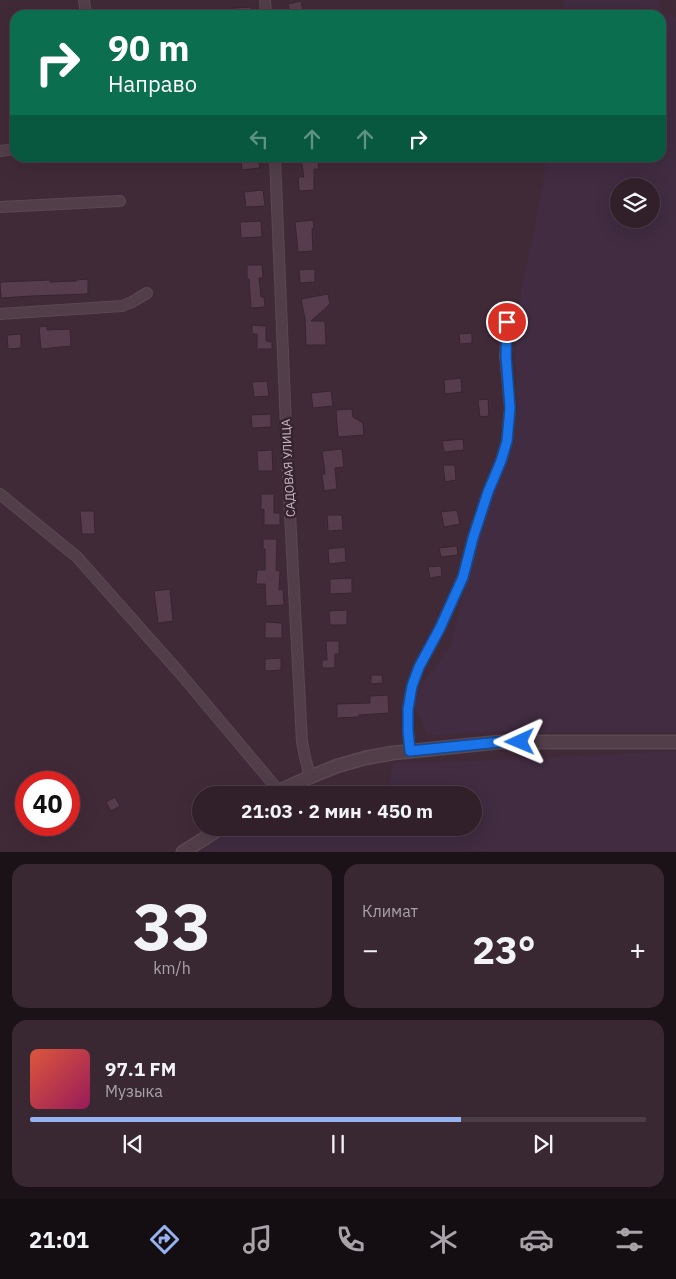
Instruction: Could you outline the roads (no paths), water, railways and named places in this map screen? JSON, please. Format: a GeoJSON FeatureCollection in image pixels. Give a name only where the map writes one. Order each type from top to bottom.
{"type":"FeatureCollection","features":[{"type":"Feature","properties":{"kind":"street","name":"САДОВАЯ УЛИЦА"},"geometry":{"type":"LineString","coordinates":[[275,162],[302,742],[310,777]]}},
{"type":"Feature","properties":{"kind":"street"},"geometry":{"type":"LineString","coordinates":[[0,207],[120,201]]}},
{"type":"Feature","properties":{"kind":"street"},"geometry":{"type":"LineString","coordinates":[[0,314],[122,306],[147,293]]}},
{"type":"Feature","properties":{"kind":"street"},"geometry":{"type":"LineString","coordinates":[[410,751],[408,709],[412,686],[419,667],[440,628],[463,577],[473,538],[507,441],[510,408],[506,356],[507,322]]}},
{"type":"Feature","properties":{"kind":"street"},"geometry":{"type":"LineString","coordinates":[[0,494],[77,556],[179,672],[270,786]]}},
{"type":"Feature","properties":{"kind":"street"},"geometry":{"type":"LineString","coordinates":[[291,786],[337,766],[365,758],[410,751],[500,742],[676,742]]}},
{"type":"Feature","properties":{"kind":"street"},"geometry":{"type":"LineString","coordinates":[[183,852],[208,836]]}}]}
